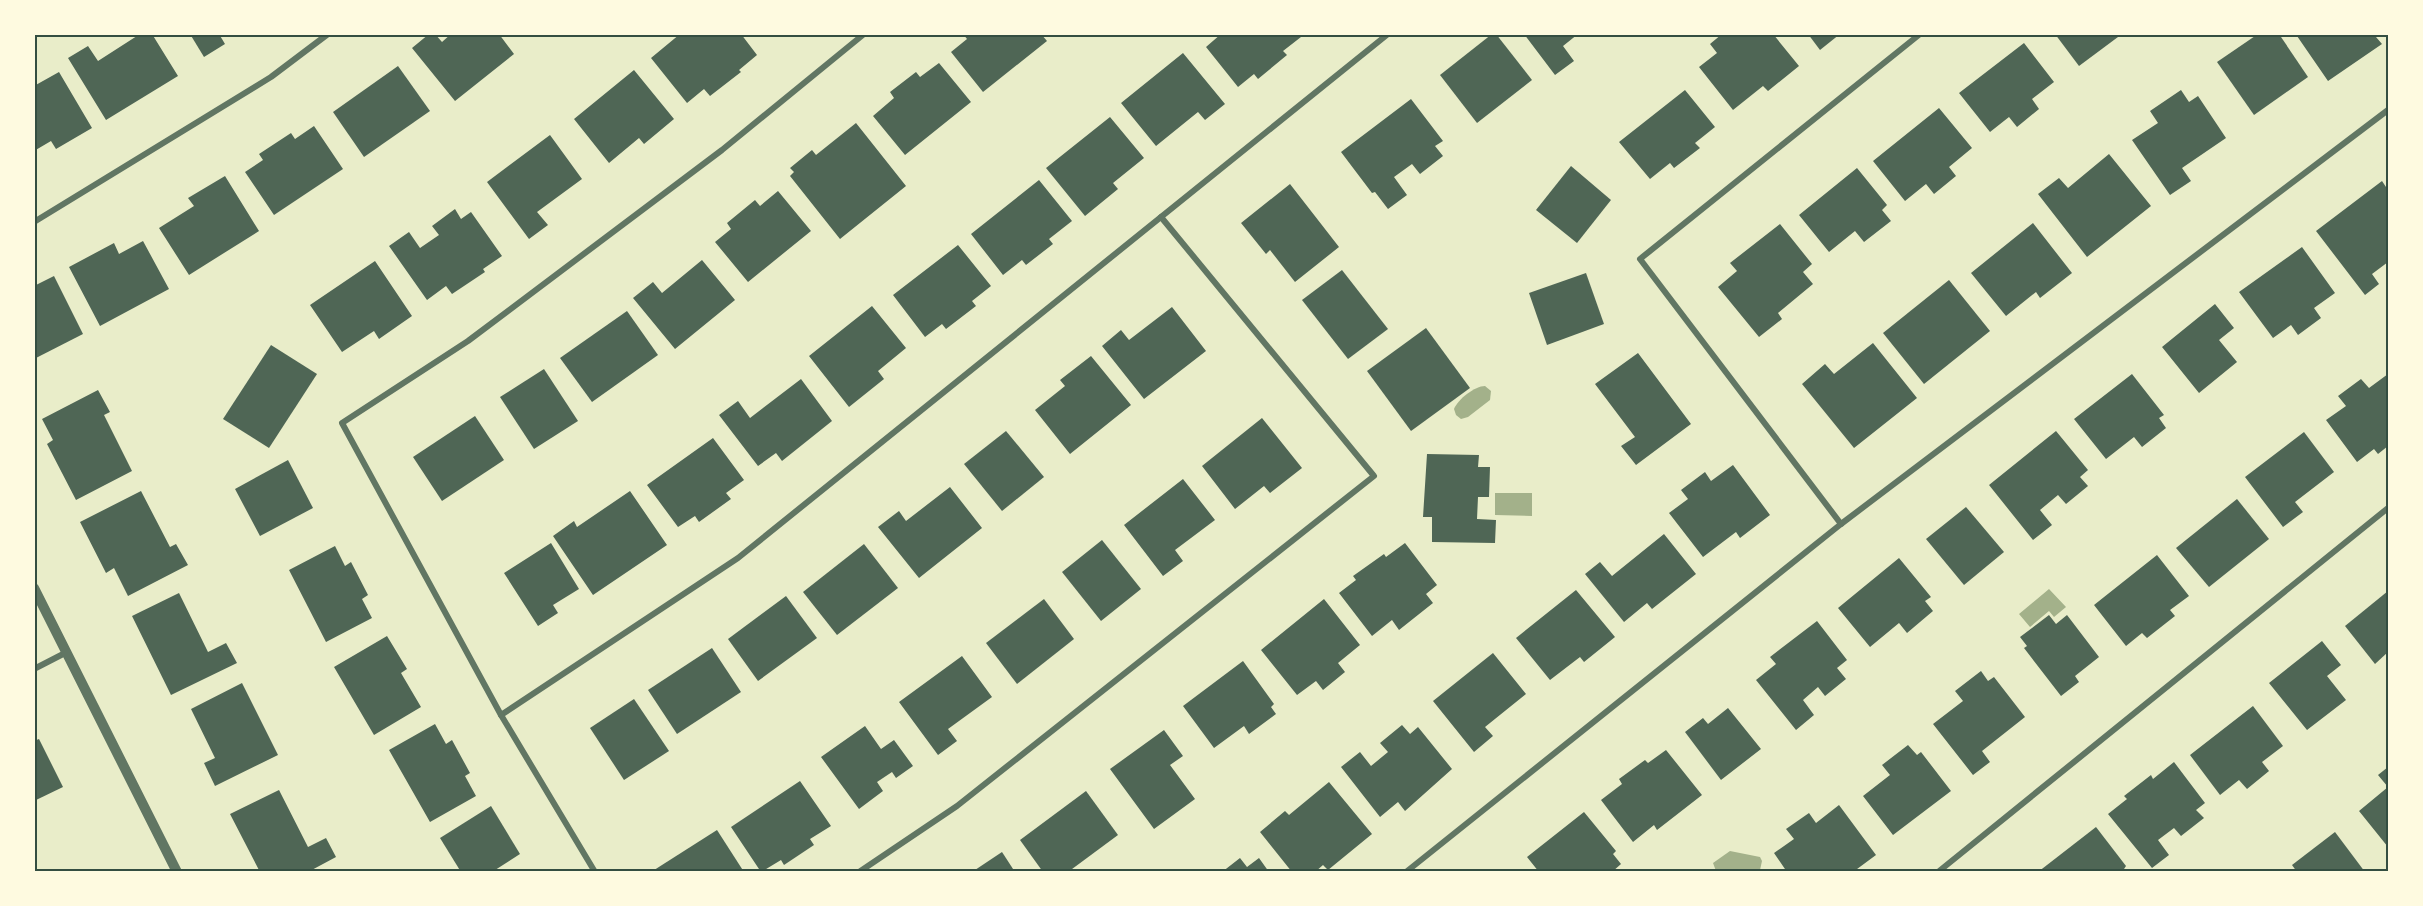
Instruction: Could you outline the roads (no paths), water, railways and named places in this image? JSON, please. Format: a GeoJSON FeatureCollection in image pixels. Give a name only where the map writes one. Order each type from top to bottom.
{"type":"FeatureCollection","features":[{"type":"Feature","properties":{"kind":"street"},"geometry":{"type":"LineString","coordinates":[[34,222],[271,77],[328,34]]}},
{"type":"Feature","properties":{"kind":"street"},"geometry":{"type":"LineString","coordinates":[[595,872],[501,715],[342,423],[468,341],[722,150],[864,34]]}},
{"type":"Feature","properties":{"kind":"street"},"geometry":{"type":"LineString","coordinates":[[501,715],[738,558],[1388,34]]}},
{"type":"Feature","properties":{"kind":"street"},"geometry":{"type":"LineString","coordinates":[[1841,524],[1640,259],[1920,34]]}},
{"type":"Feature","properties":{"kind":"street"},"geometry":{"type":"LineString","coordinates":[[1406,872],[1841,524],[2388,110]]}},
{"type":"Feature","properties":{"kind":"street"},"geometry":{"type":"LineString","coordinates":[[859,872],[957,806],[1374,476],[1161,217]]}},
{"type":"Feature","properties":{"kind":"street"},"geometry":{"type":"LineString","coordinates":[[1938,872],[2388,508]]}},
{"type":"Feature","properties":{"kind":"street"},"geometry":{"type":"LineString","coordinates":[[34,588],[177,872]]}},
{"type":"Feature","properties":{"kind":"street"},"geometry":{"type":"LineString","coordinates":[[34,669],[67,652]]}}]}
